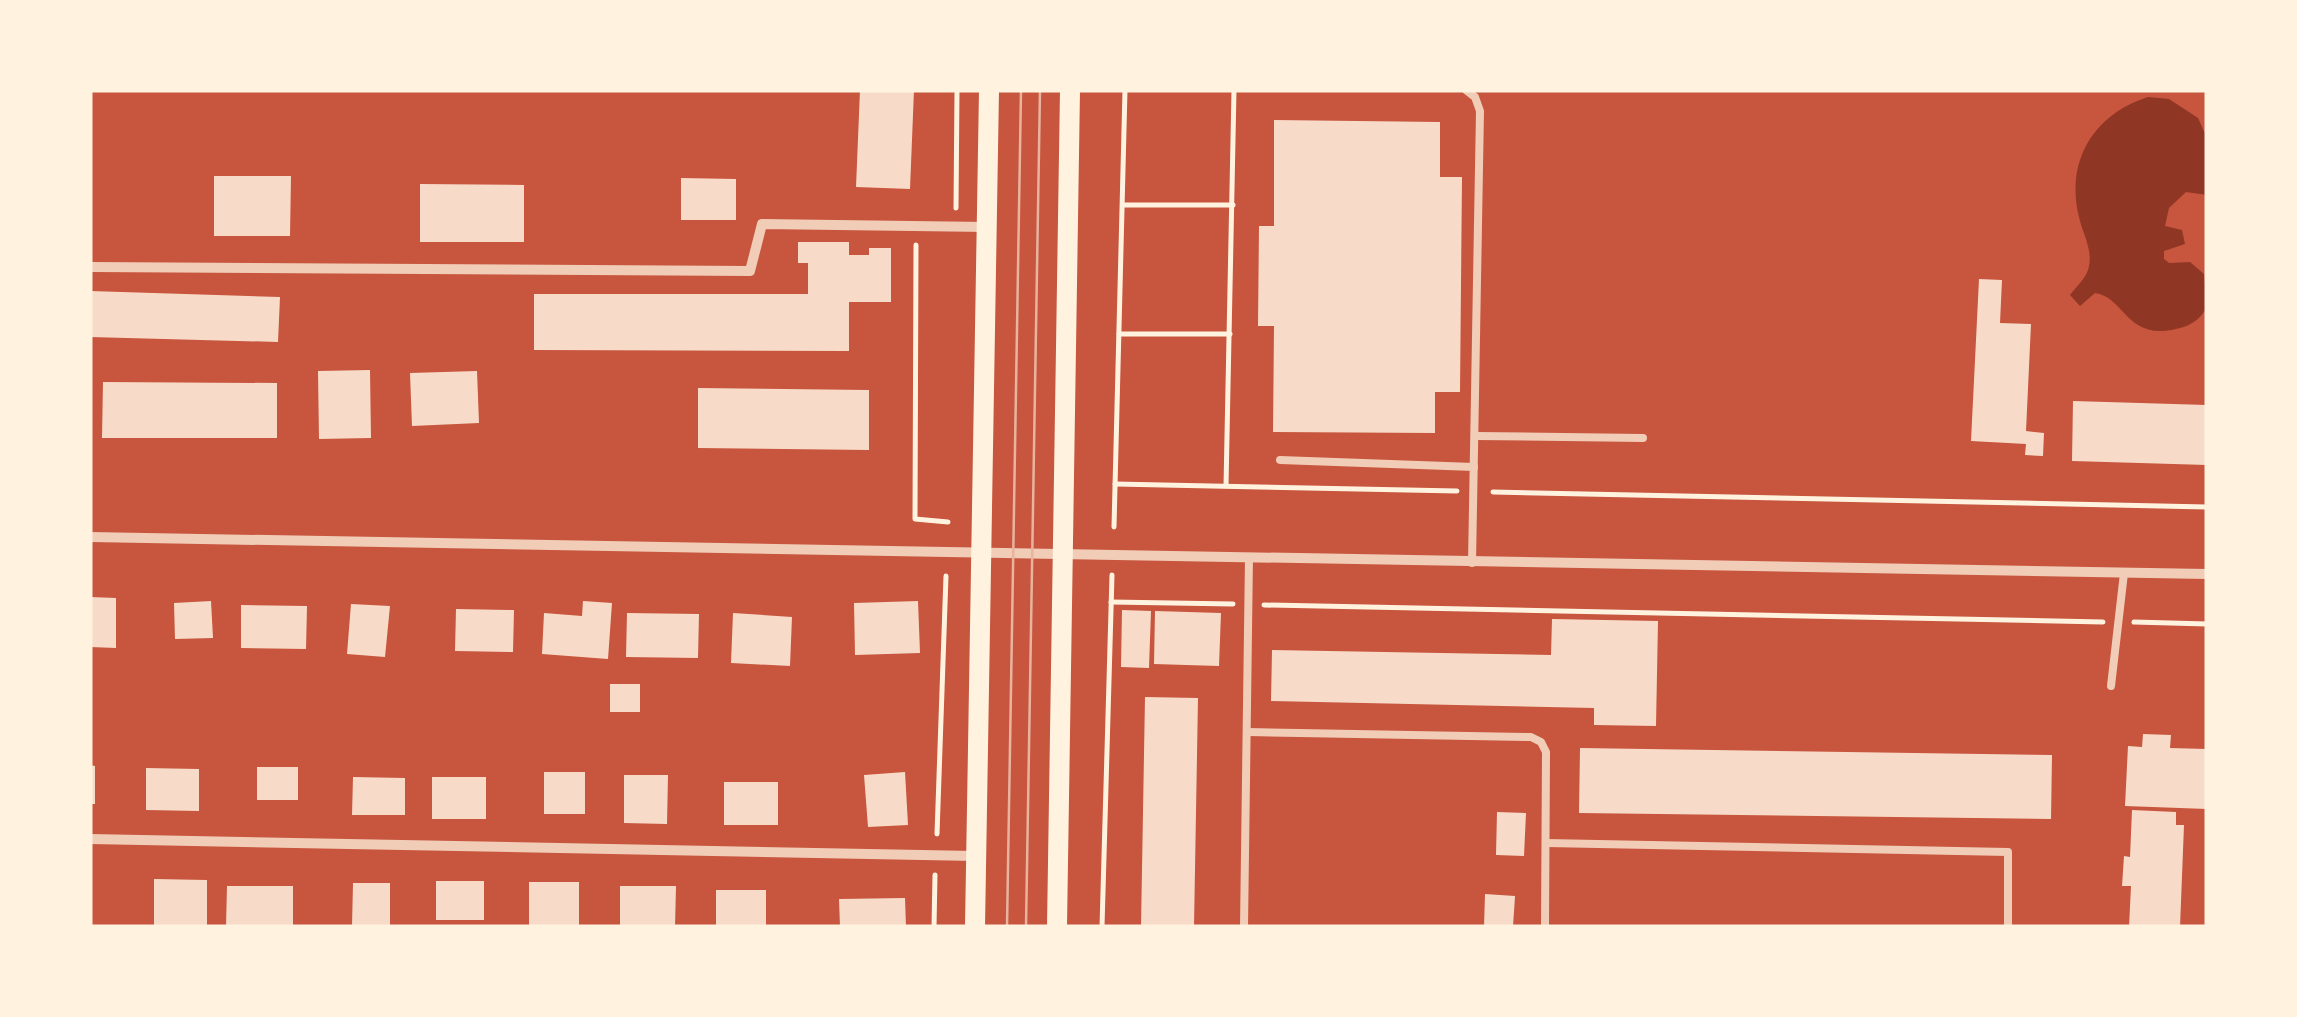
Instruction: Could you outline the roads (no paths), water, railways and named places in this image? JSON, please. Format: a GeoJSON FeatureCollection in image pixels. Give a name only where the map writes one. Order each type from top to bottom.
{"type":"FeatureCollection","features":[{"type":"Feature","properties":{"kind":"main road"},"geometry":{"type":"LineString","coordinates":[[975,927],[989,90]]}},
{"type":"Feature","properties":{"kind":"main road"},"geometry":{"type":"LineString","coordinates":[[1057,927],[1070,90]]}},
{"type":"Feature","properties":{"kind":"street"},"geometry":{"type":"LineString","coordinates":[[90,267],[750,270],[762,224],[987,227]]}},
{"type":"Feature","properties":{"kind":"street"},"geometry":{"type":"LineString","coordinates":[[90,538],[2207,574]]}},
{"type":"Feature","properties":{"kind":"street"},"geometry":{"type":"LineString","coordinates":[[90,839],[976,856]]}},
{"type":"Feature","properties":{"kind":"lane"},"geometry":{"type":"LineString","coordinates":[[1466,90],[1476,97],[1480,112],[1472,563]]}},
{"type":"Feature","properties":{"kind":"lane"},"geometry":{"type":"LineString","coordinates":[[1476,436],[1643,438]]}},
{"type":"Feature","properties":{"kind":"lane"},"geometry":{"type":"LineString","coordinates":[[1280,460],[1474,467]]}},
{"type":"Feature","properties":{"kind":"lane"},"geometry":{"type":"LineString","coordinates":[[1244,927],[1249,557]]}},
{"type":"Feature","properties":{"kind":"lane"},"geometry":{"type":"LineString","coordinates":[[2111,686],[2124,573]]}},
{"type":"Feature","properties":{"kind":"lane"},"geometry":{"type":"LineString","coordinates":[[1248,732],[1531,736],[1542,742],[1546,752],[1544,927]]}},
{"type":"Feature","properties":{"kind":"lane"},"geometry":{"type":"LineString","coordinates":[[1546,843],[2008,852],[2008,927]]}},
{"type":"Feature","properties":{"kind":"tram line"},"geometry":{"type":"LineString","coordinates":[[1007,927],[1021,90]]}},
{"type":"Feature","properties":{"kind":"tram line"},"geometry":{"type":"LineString","coordinates":[[1026,927],[1040,90]]}}]}
